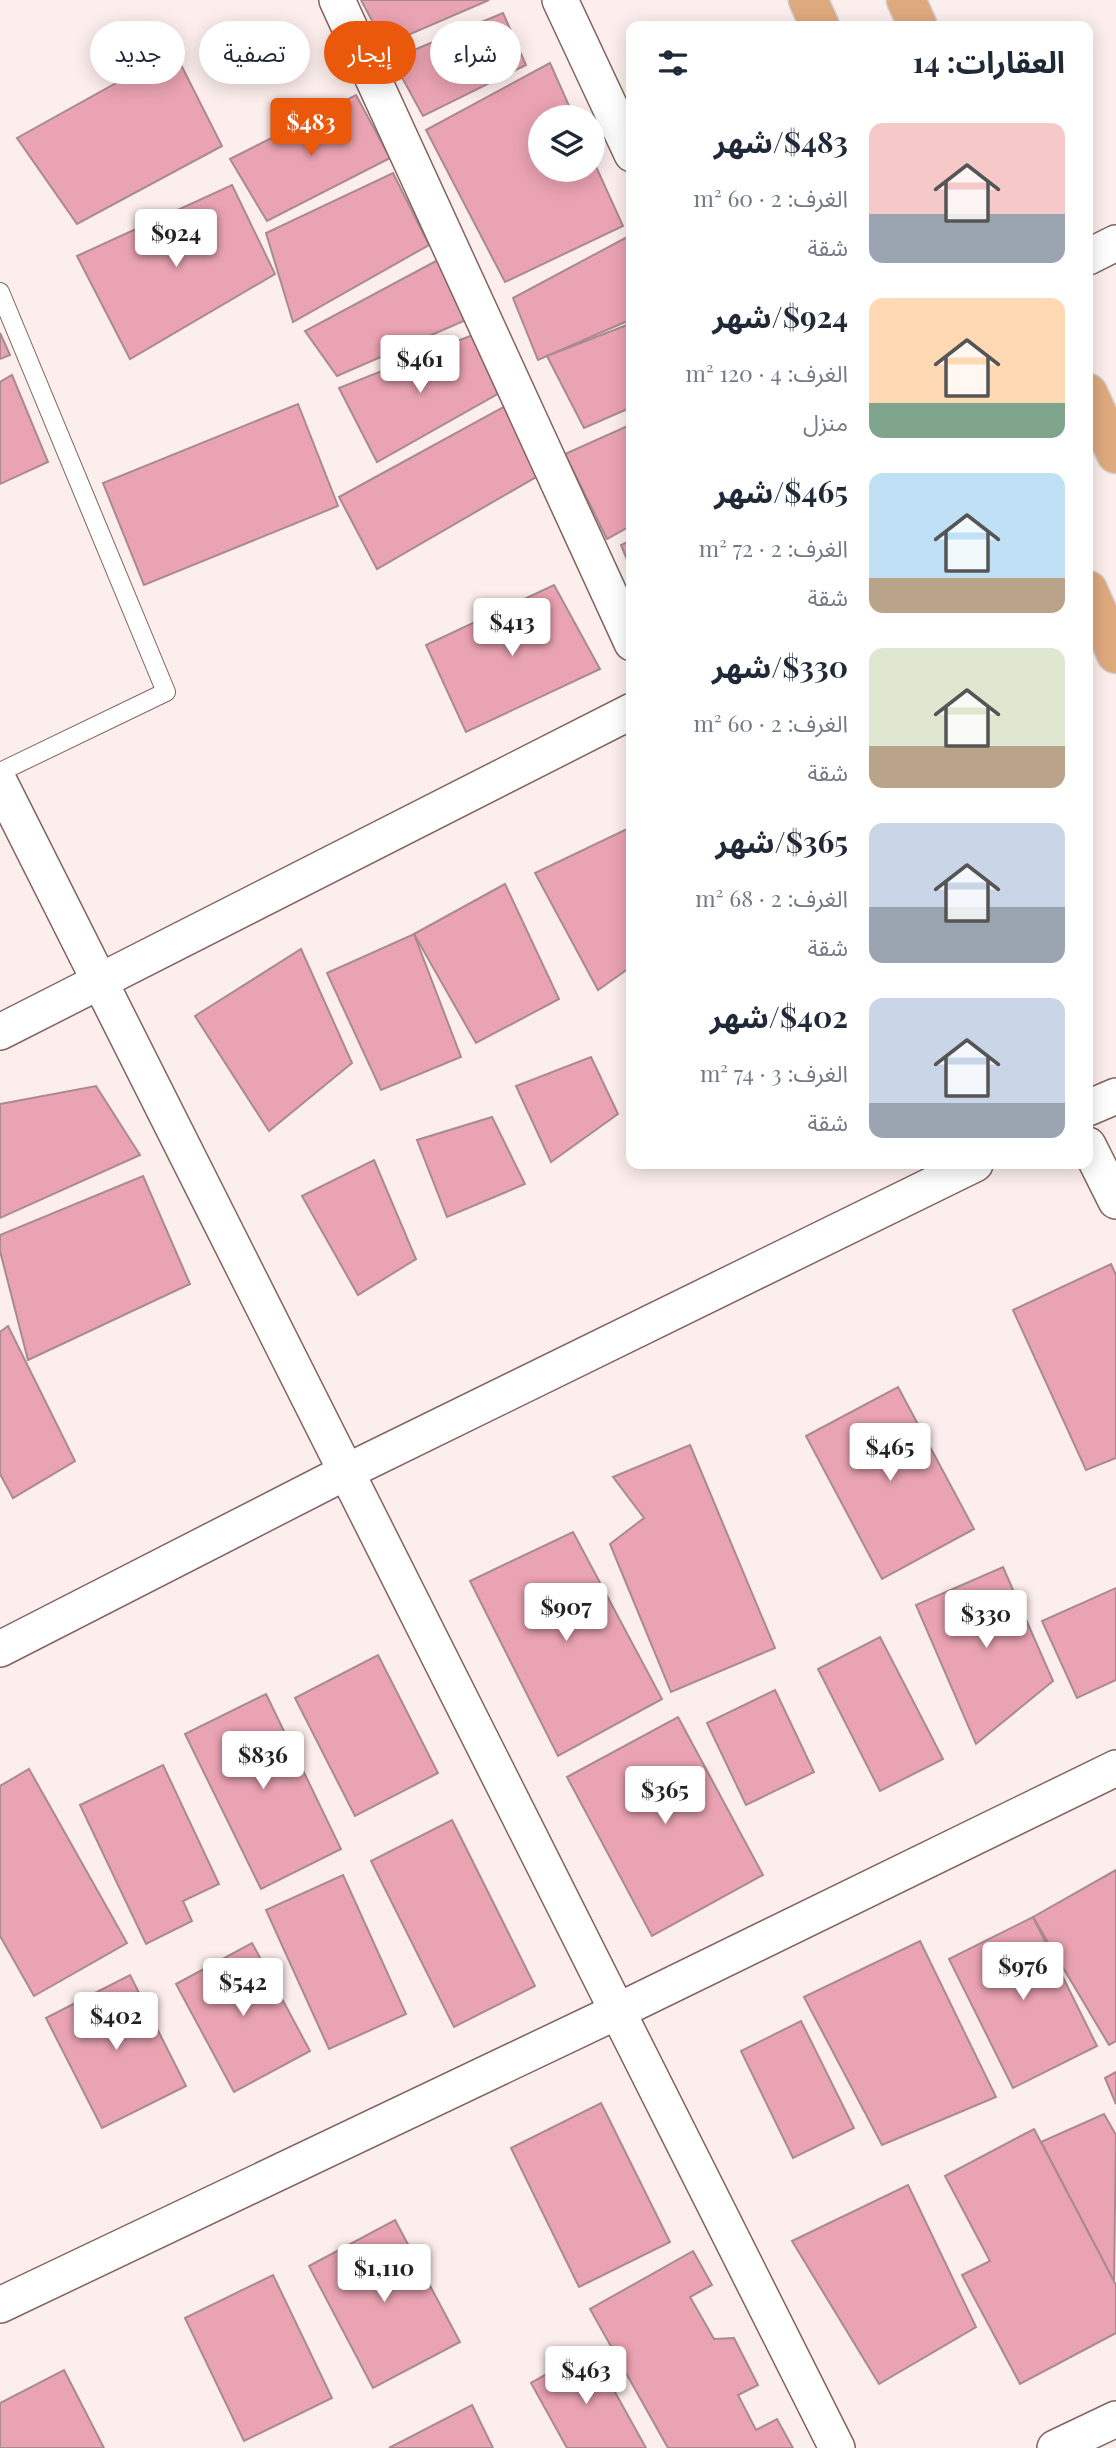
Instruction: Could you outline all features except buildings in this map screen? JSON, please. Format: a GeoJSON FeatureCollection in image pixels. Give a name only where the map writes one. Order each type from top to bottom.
{"type":"FeatureCollection","features":[{"type":"Feature","properties":{"kind":"main road"},"geometry":{"type":"LineString","coordinates":[[808,0],[818,21]]}},
{"type":"Feature","properties":{"kind":"main road"},"geometry":{"type":"LineString","coordinates":[[906,0],[916,21]]}},
{"type":"Feature","properties":{"kind":"main road"},"geometry":{"type":"LineString","coordinates":[[1093,404],[1116,454]]}},
{"type":"Feature","properties":{"kind":"main road"},"geometry":{"type":"LineString","coordinates":[[1093,601],[1116,654]]}},
{"type":"Feature","properties":{"kind":"street"},"geometry":{"type":"LineString","coordinates":[[337,0],[626,630]]}},
{"type":"Feature","properties":{"kind":"street"},"geometry":{"type":"LineString","coordinates":[[560,0],[626,141]]}},
{"type":"Feature","properties":{"kind":"street"},"geometry":{"type":"LineString","coordinates":[[1093,254],[1116,243]]}},
{"type":"Feature","properties":{"kind":"street"},"geometry":{"type":"LineString","coordinates":[[0,1032],[626,714]]}},
{"type":"Feature","properties":{"kind":"street"},"geometry":{"type":"LineString","coordinates":[[0,783],[837,2448]]}},
{"type":"Feature","properties":{"kind":"street"},"geometry":{"type":"LineString","coordinates":[[1093,1106],[1116,1096]]}},
{"type":"Feature","properties":{"kind":"street"},"geometry":{"type":"LineString","coordinates":[[1093,1154],[1116,1201]]}},
{"type":"Feature","properties":{"kind":"street"},"geometry":{"type":"LineString","coordinates":[[0,1649],[346,1472],[965,1169]]}},
{"type":"Feature","properties":{"kind":"street"},"geometry":{"type":"LineString","coordinates":[[0,2305],[618,2011],[1116,1768]]}},
{"type":"Feature","properties":{"kind":"street"},"geometry":{"type":"LineString","coordinates":[[1055,2448],[1116,2419]]}},
{"type":"Feature","properties":{"kind":"lane"},"geometry":{"type":"LineString","coordinates":[[0,292],[166,692],[0,772]]}}]}
